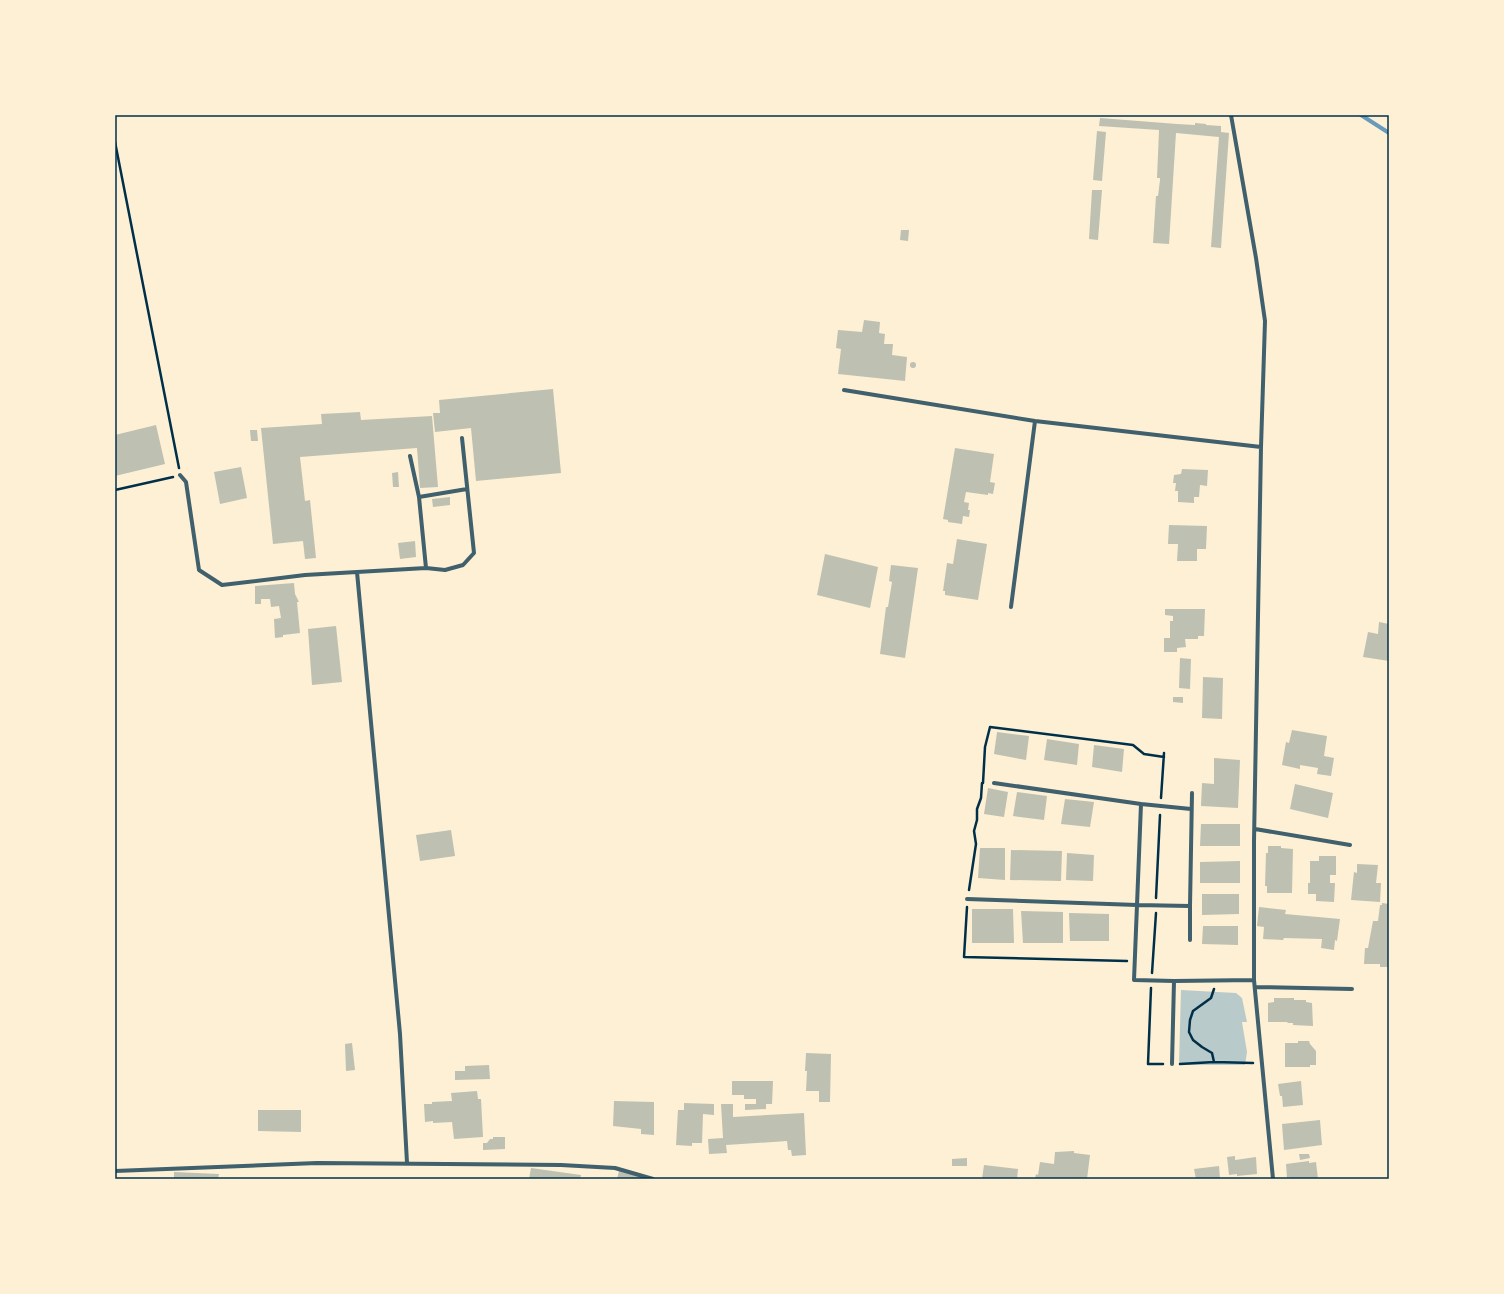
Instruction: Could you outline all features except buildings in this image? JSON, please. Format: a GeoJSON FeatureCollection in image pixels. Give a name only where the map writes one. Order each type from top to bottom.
{"type":"FeatureCollection","features":[{"type":"Feature","properties":{"kind":"street"},"geometry":{"type":"LineString","coordinates":[[1231,115],[1256,258],[1265,321],[1261,448],[1254,829],[1254,980],[1273,1179]]}},
{"type":"Feature","properties":{"kind":"street"},"geometry":{"type":"LineString","coordinates":[[844,390],[1035,421],[1261,448]]}},
{"type":"Feature","properties":{"kind":"street"},"geometry":{"type":"LineString","coordinates":[[1011,608],[1035,421]]}},
{"type":"Feature","properties":{"kind":"street"},"geometry":{"type":"LineString","coordinates":[[180,475],[186,482],[198,570],[222,585],[304,575],[426,568],[445,570],[463,565],[474,553],[462,438]]}},
{"type":"Feature","properties":{"kind":"street"},"geometry":{"type":"LineString","coordinates":[[410,456],[419,497],[426,568]]}},
{"type":"Feature","properties":{"kind":"street"},"geometry":{"type":"LineString","coordinates":[[419,497],[467,489]]}},
{"type":"Feature","properties":{"kind":"street"},"geometry":{"type":"LineString","coordinates":[[357,572],[400,1034],[407,1164]]}},
{"type":"Feature","properties":{"kind":"street"},"geometry":{"type":"LineString","coordinates":[[994,784],[1141,804],[1191,809]]}},
{"type":"Feature","properties":{"kind":"street"},"geometry":{"type":"LineString","coordinates":[[1190,940],[1192,793]]}},
{"type":"Feature","properties":{"kind":"street"},"geometry":{"type":"LineString","coordinates":[[1141,804],[1134,980],[1254,980]]}},
{"type":"Feature","properties":{"kind":"street"},"geometry":{"type":"LineString","coordinates":[[1254,829],[1350,845]]}},
{"type":"Feature","properties":{"kind":"street"},"geometry":{"type":"LineString","coordinates":[[967,899],[1190,906]]}},
{"type":"Feature","properties":{"kind":"street"},"geometry":{"type":"LineString","coordinates":[[1172,1064],[1174,981]]}},
{"type":"Feature","properties":{"kind":"street"},"geometry":{"type":"LineString","coordinates":[[1255,987],[1352,989]]}},
{"type":"Feature","properties":{"kind":"street"},"geometry":{"type":"LineString","coordinates":[[115,1171],[317,1164],[561,1165],[615,1168],[653,1179]]}},
{"type":"Feature","properties":{"kind":"path"},"geometry":{"type":"LineString","coordinates":[[115,142],[180,475],[115,490]]}},
{"type":"Feature","properties":{"kind":"path"},"geometry":{"type":"LineString","coordinates":[[1135,961],[964,957],[967,899],[976,844],[974,831],[977,820],[977,809],[981,798],[985,747],[990,727],[1133,745],[1144,754],[1164,757]]}},
{"type":"Feature","properties":{"kind":"path"},"geometry":{"type":"LineString","coordinates":[[982,783],[994,784]]}},
{"type":"Feature","properties":{"kind":"path"},"geometry":{"type":"LineString","coordinates":[[1214,1062],[1212,1053],[1193,1040],[1189,1032],[1190,1020],[1193,1011],[1211,998],[1214,992],[1215,980]]}},
{"type":"Feature","properties":{"kind":"path"},"geometry":{"type":"LineString","coordinates":[[1148,1064],[1214,1062],[1263,1063]]}},
{"type":"Feature","properties":{"kind":"shaded area"},"geometry":{"type":"Polygon","coordinates":[[[1181,990],[1236,993],[1242,998],[1247,1022],[1242,1022],[1247,1052],[1245,1065],[1179,1065],[1181,990]]]}},
{"type":"Feature","properties":{"kind":"waterway"},"geometry":{"type":"LineString","coordinates":[[1361,115],[1389,133]]}}]}
